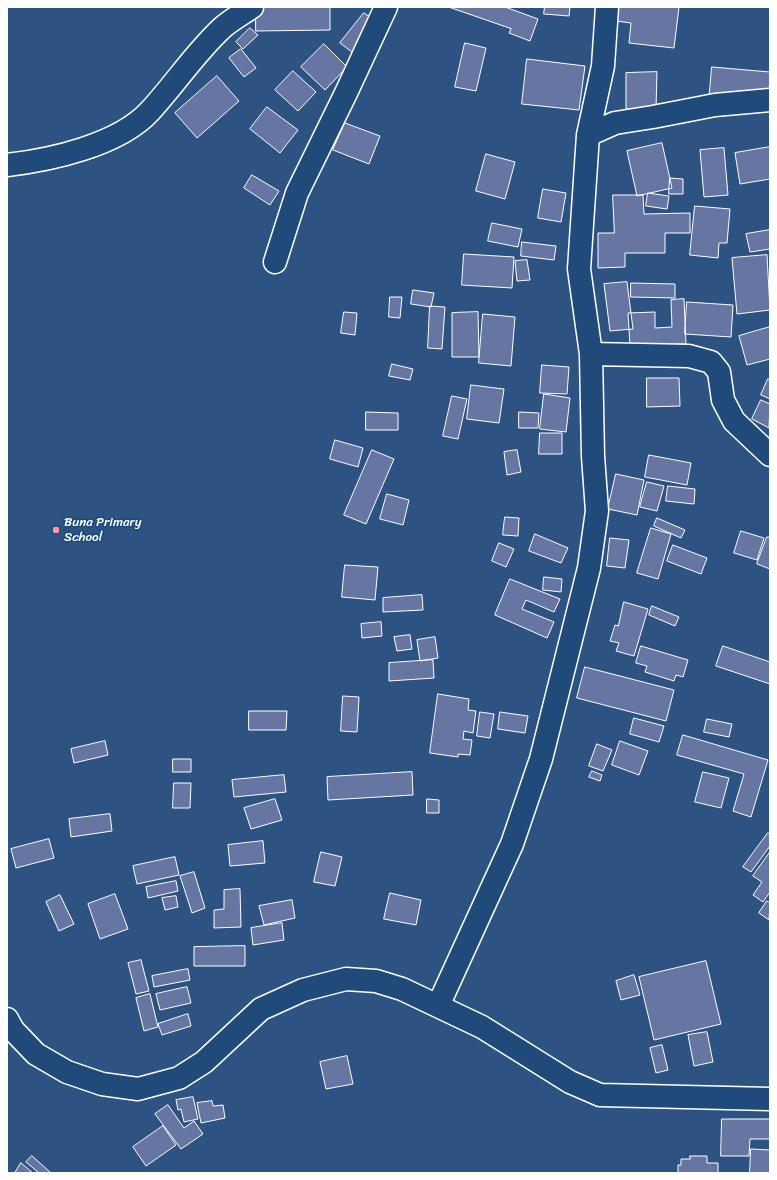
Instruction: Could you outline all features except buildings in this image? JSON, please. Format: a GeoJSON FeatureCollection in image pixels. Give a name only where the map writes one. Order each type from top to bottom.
{"type":"FeatureCollection","features":[{"type":"Feature","properties":{"kind":"street"},"geometry":{"type":"LineString","coordinates":[[7,165],[84,150],[118,136],[150,112],[176,78],[222,28],[252,7]]}},
{"type":"Feature","properties":{"kind":"street"},"geometry":{"type":"LineString","coordinates":[[275,262],[297,193],[386,7]]}},
{"type":"Feature","properties":{"kind":"street"},"geometry":{"type":"LineString","coordinates":[[438,1006],[512,844],[539,766],[589,568],[597,511],[593,456],[591,354],[579,269],[588,135],[603,66],[607,7]]}},
{"type":"Feature","properties":{"kind":"street"},"geometry":{"type":"LineString","coordinates":[[588,135],[615,123],[715,105],[770,100]]}},
{"type":"Feature","properties":{"kind":"street"},"geometry":{"type":"LineString","coordinates":[[591,354],[689,356],[711,362],[719,372],[723,400],[734,421],[770,455]]}},
{"type":"Feature","properties":{"kind":"street"},"geometry":{"type":"LineString","coordinates":[[7,1019],[13,1030],[36,1054],[67,1072],[102,1084],[138,1088],[179,1078],[204,1062],[261,1009],[303,990],[346,979],[376,981],[402,989],[482,1027],[570,1082],[600,1095],[770,1099]]}},
{"type":"Feature","properties":{"kind":"place","name":"Buna Primary School"},"geometry":{"type":"Point","coordinates":[56,530]}}]}
